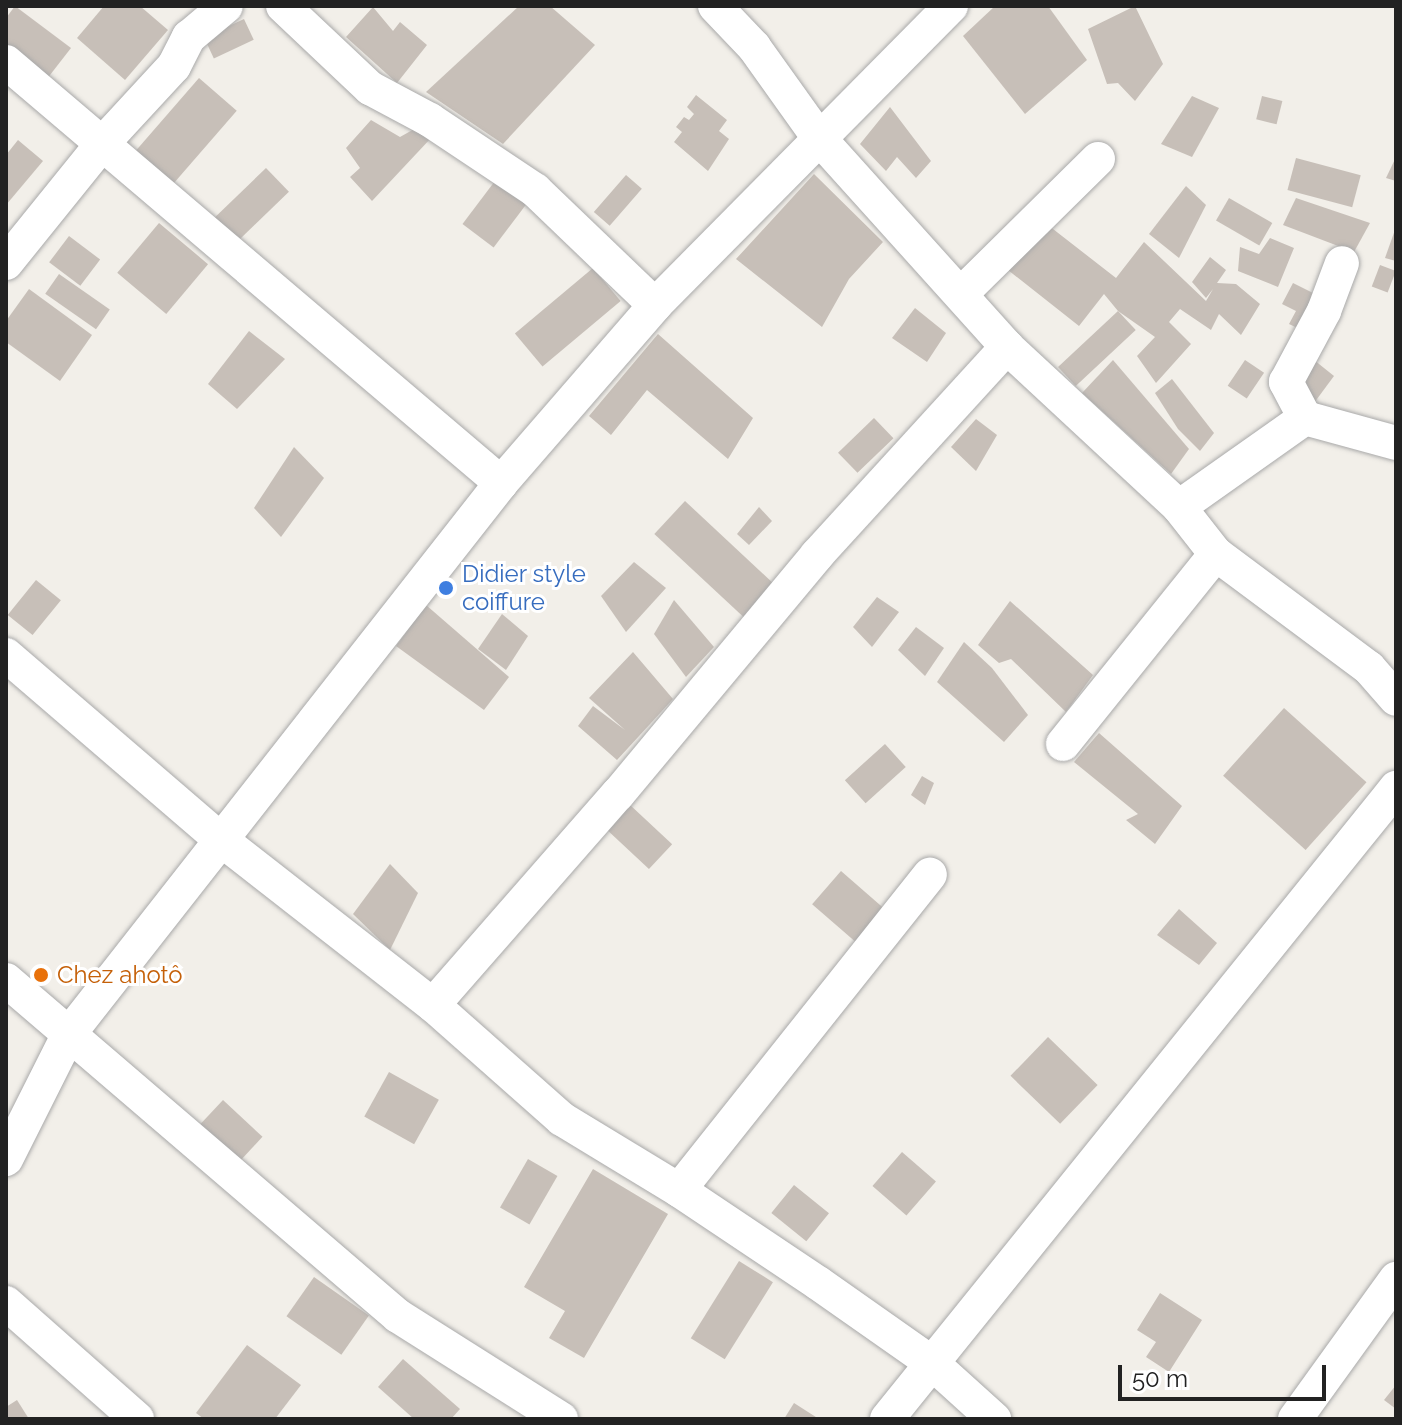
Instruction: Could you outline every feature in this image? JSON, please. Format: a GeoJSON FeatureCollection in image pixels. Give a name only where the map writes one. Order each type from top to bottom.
{"type":"FeatureCollection","features":[{"type":"Feature","properties":{"kind":"street"},"geometry":{"type":"LineString","coordinates":[[6,263],[102,144],[174,66],[189,37],[226,6]]}},
{"type":"Feature","properties":{"kind":"street"},"geometry":{"type":"LineString","coordinates":[[283,6],[370,88],[430,120],[535,190],[655,305]]}},
{"type":"Feature","properties":{"kind":"street"},"geometry":{"type":"LineString","coordinates":[[715,6],[754,47],[819,138],[962,293],[1007,347],[1179,507],[1216,554],[1369,668],[1396,699]]}},
{"type":"Feature","properties":{"kind":"street"},"geometry":{"type":"LineString","coordinates":[[6,1159],[69,1034],[219,838],[501,483],[655,305],[951,6]]}},
{"type":"Feature","properties":{"kind":"street"},"geometry":{"type":"LineString","coordinates":[[6,62],[501,483]]}},
{"type":"Feature","properties":{"kind":"street"},"geometry":{"type":"LineString","coordinates":[[962,293],[1098,159]]}},
{"type":"Feature","properties":{"kind":"street"},"geometry":{"type":"LineString","coordinates":[[1342,263],[1324,311],[1288,376],[1287,389],[1305,418],[1396,443]]}},
{"type":"Feature","properties":{"kind":"street"},"geometry":{"type":"LineString","coordinates":[[433,1005],[618,794],[817,555],[1007,347]]}},
{"type":"Feature","properties":{"kind":"street"},"geometry":{"type":"LineString","coordinates":[[1179,507],[1305,418]]}},
{"type":"Feature","properties":{"kind":"street"},"geometry":{"type":"LineString","coordinates":[[1063,744],[1216,554]]}},
{"type":"Feature","properties":{"kind":"street"},"geometry":{"type":"LineString","coordinates":[[6,655],[219,838],[433,1005],[562,1119],[679,1190],[932,1363],[994,1419]]}},
{"type":"Feature","properties":{"kind":"street"},"geometry":{"type":"LineString","coordinates":[[887,1419],[1396,788]]}},
{"type":"Feature","properties":{"kind":"street"},"geometry":{"type":"LineString","coordinates":[[679,1190],[930,875]]}},
{"type":"Feature","properties":{"kind":"street"},"geometry":{"type":"LineString","coordinates":[[6,980],[398,1316],[561,1419]]}},
{"type":"Feature","properties":{"kind":"street"},"geometry":{"type":"LineString","coordinates":[[1295,1419],[1396,1279]]}},
{"type":"Feature","properties":{"kind":"street"},"geometry":{"type":"LineString","coordinates":[[6,1303],[137,1419]]}},
{"type":"Feature","properties":{"kind":"building"},"geometry":{"type":"Polygon","coordinates":[[[15,6],[71,48],[43,84],[6,54],[6,18],[15,6]]]}},
{"type":"Feature","properties":{"kind":"building"},"geometry":{"type":"Polygon","coordinates":[[[104,6],[140,6],[168,30],[125,80],[77,38],[104,6]]]}},
{"type":"Feature","properties":{"kind":"building"},"geometry":{"type":"Polygon","coordinates":[[[519,6],[550,6],[595,45],[503,144],[426,92],[519,6]]]}},
{"type":"Feature","properties":{"kind":"building"},"geometry":{"type":"Polygon","coordinates":[[[995,6],[1048,6],[1087,60],[1025,114],[963,36],[995,6]]]}},
{"type":"Feature","properties":{"kind":"building"},"geometry":{"type":"Polygon","coordinates":[[[1135,6],[1163,64],[1135,101],[1118,83],[1107,84],[1088,29],[1135,6]]]}},
{"type":"Feature","properties":{"kind":"building"},"geometry":{"type":"Polygon","coordinates":[[[373,7],[393,31],[400,22],[427,45],[397,83],[346,37],[373,7]]]}},
{"type":"Feature","properties":{"kind":"building"},"geometry":{"type":"Polygon","coordinates":[[[244,19],[254,40],[214,58],[204,38],[244,19]]]}},
{"type":"Feature","properties":{"kind":"building"},"geometry":{"type":"Polygon","coordinates":[[[199,78],[237,111],[174,183],[136,150],[199,78]]]}},
{"type":"Feature","properties":{"kind":"building"},"geometry":{"type":"Polygon","coordinates":[[[696,95],[727,120],[719,131],[729,139],[708,171],[674,142],[682,132],[676,127],[684,117],[689,120],[694,114],[687,107],[696,95]]]}},
{"type":"Feature","properties":{"kind":"building"},"geometry":{"type":"Polygon","coordinates":[[[1192,96],[1219,108],[1192,157],[1161,144],[1192,96]]]}},
{"type":"Feature","properties":{"kind":"building"},"geometry":{"type":"Polygon","coordinates":[[[1262,96],[1282,101],[1277,124],[1256,119],[1262,96]]]}},
{"type":"Feature","properties":{"kind":"building"},"geometry":{"type":"Polygon","coordinates":[[[890,107],[931,161],[916,178],[897,157],[886,171],[860,144],[890,107]]]}},
{"type":"Feature","properties":{"kind":"building"},"geometry":{"type":"Polygon","coordinates":[[[371,120],[400,137],[416,128],[432,137],[372,201],[350,177],[360,168],[346,148],[371,120]]]}},
{"type":"Feature","properties":{"kind":"building"},"geometry":{"type":"Polygon","coordinates":[[[18,140],[43,161],[6,205],[6,155],[18,140]]]}},
{"type":"Feature","properties":{"kind":"building"},"geometry":{"type":"Polygon","coordinates":[[[1396,157],[1396,181],[1386,178],[1396,157]]]}},
{"type":"Feature","properties":{"kind":"building"},"geometry":{"type":"Polygon","coordinates":[[[1296,158],[1361,175],[1352,207],[1287,190],[1296,158]]]}},
{"type":"Feature","properties":{"kind":"building"},"geometry":{"type":"Polygon","coordinates":[[[266,168],[289,192],[237,242],[214,218],[266,168]]]}},
{"type":"Feature","properties":{"kind":"building"},"geometry":{"type":"Polygon","coordinates":[[[504,169],[535,192],[494,248],[462,224],[504,169]]]}},
{"type":"Feature","properties":{"kind":"building"},"geometry":{"type":"Polygon","coordinates":[[[814,174],[883,242],[849,279],[822,327],[736,259],[814,174]]]}},
{"type":"Feature","properties":{"kind":"building"},"geometry":{"type":"Polygon","coordinates":[[[626,175],[642,189],[610,226],[594,212],[626,175]]]}},
{"type":"Feature","properties":{"kind":"building"},"geometry":{"type":"Polygon","coordinates":[[[1186,186],[1206,205],[1179,258],[1149,234],[1186,186]]]}},
{"type":"Feature","properties":{"kind":"building"},"geometry":{"type":"Polygon","coordinates":[[[1229,198],[1272,223],[1259,246],[1216,221],[1229,198]]]}},
{"type":"Feature","properties":{"kind":"building"},"geometry":{"type":"Polygon","coordinates":[[[1296,198],[1370,223],[1354,252],[1283,225],[1296,198]]]}},
{"type":"Feature","properties":{"kind":"building"},"geometry":{"type":"Polygon","coordinates":[[[1044,222],[1116,278],[1144,242],[1206,301],[1213,289],[1206,298],[1192,282],[1210,257],[1226,270],[1217,283],[1236,284],[1260,304],[1241,335],[1219,314],[1211,330],[1180,309],[1169,322],[1191,344],[1156,383],[1137,356],[1155,337],[1118,311],[1104,294],[1079,326],[1008,270],[1044,222]]]}},
{"type":"Feature","properties":{"kind":"building"},"geometry":{"type":"Polygon","coordinates":[[[159,223],[208,264],[166,314],[117,273],[159,223]]]}},
{"type":"Feature","properties":{"kind":"building"},"geometry":{"type":"Polygon","coordinates":[[[1396,227],[1396,261],[1385,258],[1396,227]]]}},
{"type":"Feature","properties":{"kind":"building"},"geometry":{"type":"Polygon","coordinates":[[[69,236],[100,259],[80,286],[49,262],[69,236]]]}},
{"type":"Feature","properties":{"kind":"building"},"geometry":{"type":"Polygon","coordinates":[[[1270,238],[1294,248],[1278,287],[1238,271],[1240,247],[1259,254],[1270,238]]]}},
{"type":"Feature","properties":{"kind":"building"},"geometry":{"type":"Polygon","coordinates":[[[1380,265],[1396,271],[1388,293],[1372,286],[1380,265]]]}},
{"type":"Feature","properties":{"kind":"building"},"geometry":{"type":"Polygon","coordinates":[[[593,268],[621,301],[543,367],[515,334],[593,268]]]}},
{"type":"Feature","properties":{"kind":"building"},"geometry":{"type":"Polygon","coordinates":[[[59,274],[110,310],[96,329],[45,294],[59,274]]]}},
{"type":"Feature","properties":{"kind":"building"},"geometry":{"type":"Polygon","coordinates":[[[1293,283],[1327,300],[1310,334],[1289,324],[1296,311],[1282,304],[1293,283]]]}},
{"type":"Feature","properties":{"kind":"building"},"geometry":{"type":"Polygon","coordinates":[[[29,289],[92,335],[60,381],[6,342],[6,321],[29,289]]]}},
{"type":"Feature","properties":{"kind":"building"},"geometry":{"type":"Polygon","coordinates":[[[915,308],[946,333],[927,362],[892,338],[915,308]]]}},
{"type":"Feature","properties":{"kind":"building"},"geometry":{"type":"Polygon","coordinates":[[[1118,311],[1136,330],[1076,386],[1058,367],[1118,311]]]}},
{"type":"Feature","properties":{"kind":"building"},"geometry":{"type":"Polygon","coordinates":[[[249,331],[285,359],[237,409],[208,384],[249,331]]]}},
{"type":"Feature","properties":{"kind":"building"},"geometry":{"type":"Polygon","coordinates":[[[658,334],[753,418],[728,459],[647,390],[611,435],[589,416],[658,334]]]}},
{"type":"Feature","properties":{"kind":"building"},"geometry":{"type":"Polygon","coordinates":[[[1113,360],[1189,449],[1171,474],[1082,393],[1113,360]]]}},
{"type":"Feature","properties":{"kind":"building"},"geometry":{"type":"Polygon","coordinates":[[[1245,360],[1264,373],[1247,399],[1228,386],[1245,360]]]}},
{"type":"Feature","properties":{"kind":"building"},"geometry":{"type":"Polygon","coordinates":[[[1314,360],[1334,376],[1314,403],[1298,381],[1314,360]]]}},
{"type":"Feature","properties":{"kind":"building"},"geometry":{"type":"Polygon","coordinates":[[[1172,379],[1214,433],[1200,451],[1178,429],[1155,393],[1172,379]]]}},
{"type":"Feature","properties":{"kind":"building"},"geometry":{"type":"Polygon","coordinates":[[[874,418],[893,438],[857,473],[838,453],[874,418]]]}},
{"type":"Feature","properties":{"kind":"building"},"geometry":{"type":"Polygon","coordinates":[[[976,419],[997,435],[976,471],[951,447],[976,419]]]}},
{"type":"Feature","properties":{"kind":"building"},"geometry":{"type":"Polygon","coordinates":[[[294,447],[324,478],[281,537],[254,508],[294,447]]]}},
{"type":"Feature","properties":{"kind":"building"},"geometry":{"type":"Polygon","coordinates":[[[685,501],[774,584],[744,617],[654,534],[685,501]]]}},
{"type":"Feature","properties":{"kind":"building"},"geometry":{"type":"Polygon","coordinates":[[[759,507],[772,521],[749,545],[737,534],[759,507]]]}},
{"type":"Feature","properties":{"kind":"building"},"geometry":{"type":"Polygon","coordinates":[[[634,562],[666,588],[626,632],[601,596],[634,562]]]}},
{"type":"Feature","properties":{"kind":"building"},"geometry":{"type":"Polygon","coordinates":[[[36,580],[61,600],[33,635],[8,615],[36,580]]]}},
{"type":"Feature","properties":{"kind":"building"},"geometry":{"type":"Polygon","coordinates":[[[877,597],[899,612],[872,647],[853,627],[877,597]]]}},
{"type":"Feature","properties":{"kind":"building"},"geometry":{"type":"Polygon","coordinates":[[[674,600],[714,647],[686,677],[654,634],[674,600]]]}},
{"type":"Feature","properties":{"kind":"building"},"geometry":{"type":"Polygon","coordinates":[[[1010,601],[1093,675],[1066,712],[1011,659],[999,663],[978,645],[1010,601]]]}},
{"type":"Feature","properties":{"kind":"building"},"geometry":{"type":"Polygon","coordinates":[[[426,605],[509,677],[484,710],[396,646],[426,605]]]}},
{"type":"Feature","properties":{"kind":"building"},"geometry":{"type":"Polygon","coordinates":[[[502,614],[528,636],[506,670],[478,649],[502,614]]]}},
{"type":"Feature","properties":{"kind":"building"},"geometry":{"type":"Polygon","coordinates":[[[916,627],[944,648],[925,676],[898,650],[916,627]]]}},
{"type":"Feature","properties":{"kind":"building"},"geometry":{"type":"Polygon","coordinates":[[[964,642],[992,668],[1028,715],[1004,742],[937,682],[964,642]]]}},
{"type":"Feature","properties":{"kind":"building"},"geometry":{"type":"Polygon","coordinates":[[[633,652],[673,699],[617,760],[578,726],[593,706],[625,730],[589,698],[633,652]]]}},
{"type":"Feature","properties":{"kind":"building"},"geometry":{"type":"Polygon","coordinates":[[[1284,708],[1366,782],[1306,850],[1223,776],[1284,708]]]}},
{"type":"Feature","properties":{"kind":"building"},"geometry":{"type":"Polygon","coordinates":[[[1099,733],[1182,806],[1155,844],[1126,820],[1138,814],[1074,762],[1099,733]]]}},
{"type":"Feature","properties":{"kind":"building"},"geometry":{"type":"Polygon","coordinates":[[[885,744],[906,767],[866,803],[845,780],[885,744]]]}},
{"type":"Feature","properties":{"kind":"building"},"geometry":{"type":"Polygon","coordinates":[[[922,776],[934,783],[925,805],[911,795],[922,776]]]}},
{"type":"Feature","properties":{"kind":"building"},"geometry":{"type":"Polygon","coordinates":[[[629,804],[672,844],[649,869],[606,829],[629,804]]]}},
{"type":"Feature","properties":{"kind":"building"},"geometry":{"type":"Polygon","coordinates":[[[390,864],[418,893],[390,950],[353,914],[390,864]]]}},
{"type":"Feature","properties":{"kind":"building"},"geometry":{"type":"Polygon","coordinates":[[[841,871],[890,914],[861,947],[812,904],[841,871]]]}},
{"type":"Feature","properties":{"kind":"building"},"geometry":{"type":"Polygon","coordinates":[[[1179,909],[1217,943],[1199,965],[1157,935],[1179,909]]]}},
{"type":"Feature","properties":{"kind":"building"},"geometry":{"type":"Polygon","coordinates":[[[1048,1037],[1098,1085],[1060,1124],[1010,1076],[1048,1037]]]}},
{"type":"Feature","properties":{"kind":"building"},"geometry":{"type":"Polygon","coordinates":[[[389,1072],[439,1100],[414,1144],[364,1117],[389,1072]]]}},
{"type":"Feature","properties":{"kind":"building"},"geometry":{"type":"Polygon","coordinates":[[[223,1100],[262,1137],[239,1162],[199,1126],[223,1100]]]}},
{"type":"Feature","properties":{"kind":"building"},"geometry":{"type":"Polygon","coordinates":[[[902,1152],[936,1182],[906,1215],[872,1186],[902,1152]]]}},
{"type":"Feature","properties":{"kind":"building"},"geometry":{"type":"Polygon","coordinates":[[[528,1159],[557,1176],[529,1224],[500,1207],[528,1159]]]}},
{"type":"Feature","properties":{"kind":"building"},"geometry":{"type":"Polygon","coordinates":[[[593,1169],[668,1214],[584,1358],[549,1338],[565,1311],[524,1287],[593,1169]]]}},
{"type":"Feature","properties":{"kind":"building"},"geometry":{"type":"Polygon","coordinates":[[[794,1185],[829,1213],[806,1241],[771,1213],[794,1185]]]}},
{"type":"Feature","properties":{"kind":"building"},"geometry":{"type":"Polygon","coordinates":[[[739,1261],[773,1282],[725,1359],[691,1338],[739,1261]]]}},
{"type":"Feature","properties":{"kind":"building"},"geometry":{"type":"Polygon","coordinates":[[[314,1277],[369,1315],[341,1355],[286,1316],[314,1277]]]}},
{"type":"Feature","properties":{"kind":"building"},"geometry":{"type":"Polygon","coordinates":[[[1160,1293],[1202,1320],[1169,1372],[1146,1357],[1156,1342],[1137,1330],[1160,1293]]]}},
{"type":"Feature","properties":{"kind":"building"},"geometry":{"type":"Polygon","coordinates":[[[247,1345],[301,1385],[275,1419],[204,1419],[196,1413],[247,1345]]]}},
{"type":"Feature","properties":{"kind":"building"},"geometry":{"type":"Polygon","coordinates":[[[403,1359],[460,1409],[451,1419],[414,1419],[378,1387],[403,1359]]]}},
{"type":"Feature","properties":{"kind":"building"},"geometry":{"type":"Polygon","coordinates":[[[1396,1385],[1396,1409],[1384,1400],[1396,1385]]]}},
{"type":"Feature","properties":{"kind":"building"},"geometry":{"type":"Polygon","coordinates":[[[17,1400],[29,1419],[6,1419],[6,1407],[17,1400]]]}},
{"type":"Feature","properties":{"kind":"building"},"geometry":{"type":"Polygon","coordinates":[[[794,1403],[819,1419],[784,1419],[794,1403]]]}},
{"type":"Feature","properties":{"kind":"place","name":"Didier style coiffure"},"geometry":{"type":"Point","coordinates":[446,588]}},
{"type":"Feature","properties":{"kind":"place","name":"Chez ahotô"},"geometry":{"type":"Point","coordinates":[41,975]}}]}
